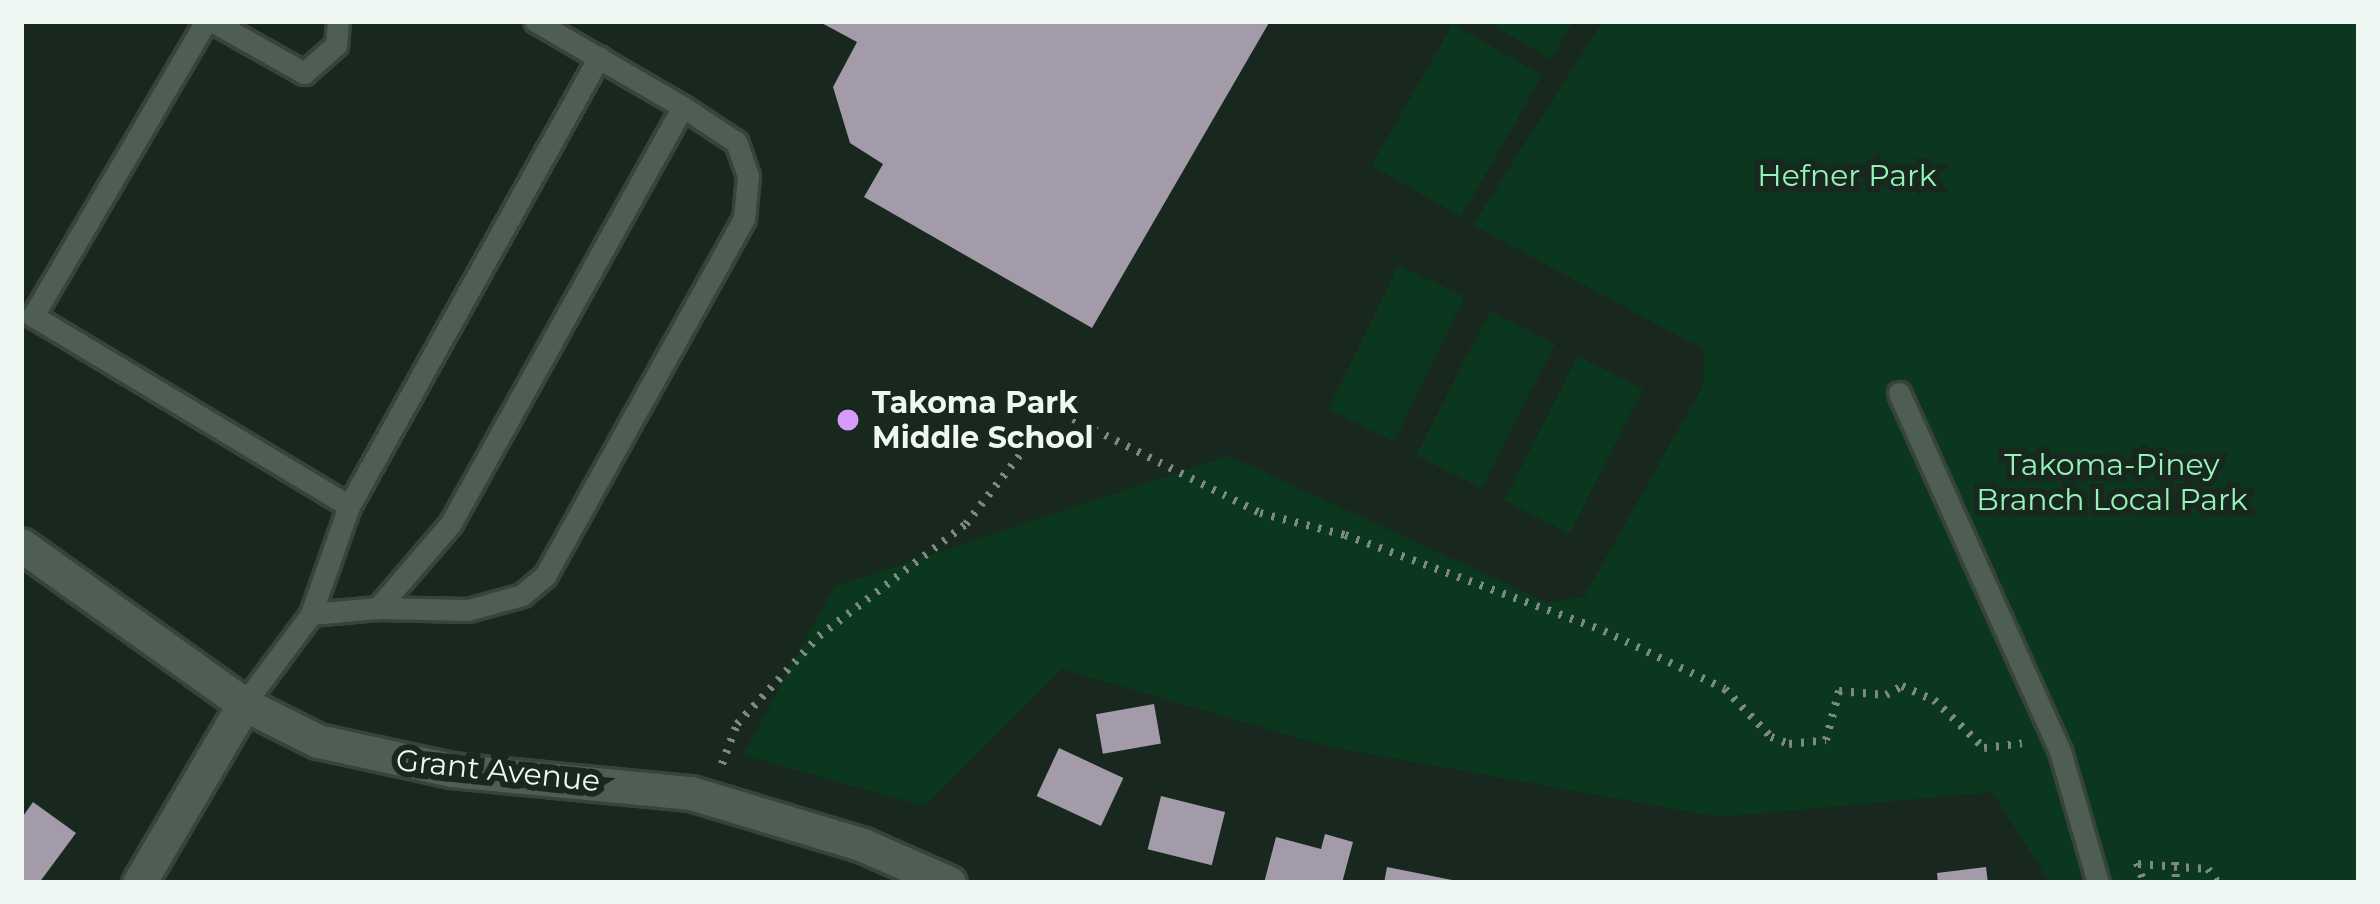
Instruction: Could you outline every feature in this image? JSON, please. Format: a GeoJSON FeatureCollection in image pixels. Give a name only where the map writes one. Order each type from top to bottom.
{"type":"FeatureCollection","features":[{"type":"Feature","properties":{"kind":"street","name":"Grant Avenue"},"geometry":{"type":"LineString","coordinates":[[21,545],[244,704],[366,756],[708,798],[863,845],[949,883]]}},
{"type":"Feature","properties":{"kind":"street"},"geometry":{"type":"LineString","coordinates":[[140,883],[244,704]]}},
{"type":"Feature","properties":{"kind":"lane"},"geometry":{"type":"LineString","coordinates":[[338,21],[336,45],[304,73],[209,21],[33,316],[349,506]]}},
{"type":"Feature","properties":{"kind":"lane"},"geometry":{"type":"LineString","coordinates":[[311,614],[378,608],[468,610],[522,595],[545,576],[744,219],[748,176],[736,142],[535,21]]}},
{"type":"Feature","properties":{"kind":"lane"},"geometry":{"type":"LineString","coordinates":[[244,704],[311,614],[349,506],[599,57]]}},
{"type":"Feature","properties":{"kind":"lane"},"geometry":{"type":"LineString","coordinates":[[378,608],[451,523],[683,107]]}},
{"type":"Feature","properties":{"kind":"lane"},"geometry":{"type":"LineString","coordinates":[[1899,393],[2051,733],[2098,883]]}},
{"type":"Feature","properties":{"kind":"path"},"geometry":{"type":"LineString","coordinates":[[1072,419],[1260,513],[1345,535],[1604,631],[1725,688],[1771,736],[1789,744],[1826,740],[1839,691],[1865,687],[1874,695],[1902,686],[1934,700],[1984,748],[2051,733]]}},
{"type":"Feature","properties":{"kind":"path"},"geometry":{"type":"LineString","coordinates":[[721,765],[737,724],[802,654],[966,524],[1047,420]]}},
{"type":"Feature","properties":{"kind":"path"},"geometry":{"type":"LineString","coordinates":[[2175,862],[2176,883]]}},
{"type":"Feature","properties":{"kind":"path"},"geometry":{"type":"LineString","coordinates":[[2138,864],[2175,862],[2208,869],[2218,883]]}},
{"type":"Feature","properties":{"kind":"green space"},"geometry":{"type":"Polygon","coordinates":[[[1486,21],[1573,21],[1551,59],[1486,21]]]}},
{"type":"Feature","properties":{"kind":"green space"},"geometry":{"type":"Polygon","coordinates":[[[1603,21],[2359,21],[2359,883],[2050,883],[1992,792],[1719,817],[1326,746],[1062,669],[924,806],[743,755],[834,587],[1229,456],[1548,603],[1584,597],[1703,386],[1705,350],[1473,225],[1603,21]]]}},
{"type":"Feature","properties":{"kind":"green space"},"geometry":{"type":"Polygon","coordinates":[[[1453,24],[1542,76],[1461,217],[1372,165],[1453,24]]]}},
{"type":"Feature","properties":{"kind":"green space"},"geometry":{"type":"Polygon","coordinates":[[[1399,265],[1465,297],[1394,442],[1328,410],[1399,265]]]}},
{"type":"Feature","properties":{"kind":"green space"},"geometry":{"type":"Polygon","coordinates":[[[1490,311],[1555,344],[1481,488],[1416,455],[1490,311]]]}},
{"type":"Feature","properties":{"kind":"green space"},"geometry":{"type":"Polygon","coordinates":[[[1578,356],[1643,389],[1569,533],[1504,500],[1578,356]]]}},
{"type":"Feature","properties":{"kind":"building","name":"Takoma Park Middle School"},"geometry":{"type":"Polygon","coordinates":[[[818,21],[1270,21],[1092,328],[864,197],[883,164],[850,143],[833,87],[857,42],[818,21]]]}},
{"type":"Feature","properties":{"kind":"building"},"geometry":{"type":"Polygon","coordinates":[[[1154,704],[1161,743],[1103,754],[1096,714],[1154,704]]]}},
{"type":"Feature","properties":{"kind":"building"},"geometry":{"type":"Polygon","coordinates":[[[1059,748],[1123,778],[1101,826],[1037,796],[1059,748]]]}},
{"type":"Feature","properties":{"kind":"building"},"geometry":{"type":"Polygon","coordinates":[[[1161,796],[1225,812],[1212,865],[1148,849],[1161,796]]]}},
{"type":"Feature","properties":{"kind":"building"},"geometry":{"type":"Polygon","coordinates":[[[33,802],[76,833],[39,883],[21,883],[21,819],[33,802]]]}},
{"type":"Feature","properties":{"kind":"building"},"geometry":{"type":"Polygon","coordinates":[[[1325,834],[1353,842],[1342,883],[1264,883],[1276,837],[1321,849],[1325,834]]]}},
{"type":"Feature","properties":{"kind":"building"},"geometry":{"type":"Polygon","coordinates":[[[1387,867],[1457,881],[1457,883],[1384,883],[1387,867]]]}},
{"type":"Feature","properties":{"kind":"building"},"geometry":{"type":"Polygon","coordinates":[[[1986,867],[1988,883],[1938,883],[1937,873],[1986,867]]]}},
{"type":"Feature","properties":{"kind":"place","name":"Takoma Park Middle School"},"geometry":{"type":"Point","coordinates":[848,420]}},
{"type":"Feature","properties":{"kind":"park label","name":"Hefner Park"},"geometry":{"type":"Point","coordinates":[1847,176]}},
{"type":"Feature","properties":{"kind":"park label","name":"Takoma-Piney Branch Local Park"},"geometry":{"type":"Point","coordinates":[2112,482]}}]}
